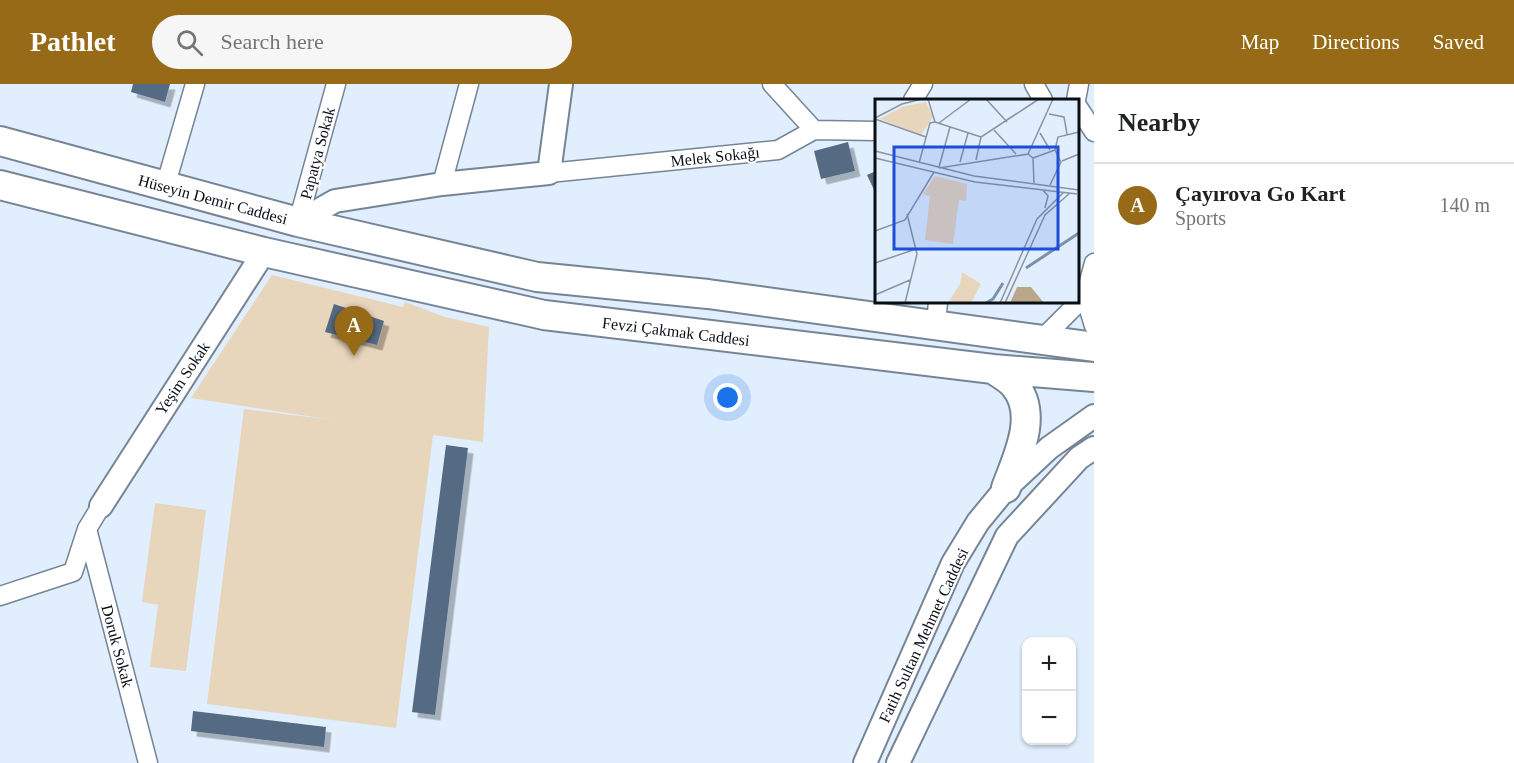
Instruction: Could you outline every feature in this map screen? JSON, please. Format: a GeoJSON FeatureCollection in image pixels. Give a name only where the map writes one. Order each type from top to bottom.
{"type":"FeatureCollection","features":[{"type":"Feature","properties":{"kind":"main road","name":"Hüseyin Demir Caddesi"},"geometry":{"type":"LineString","coordinates":[[0,141],[298,222]]}},
{"type":"Feature","properties":{"kind":"main road"},"geometry":{"type":"LineString","coordinates":[[0,185],[264,252]]}},
{"type":"Feature","properties":{"kind":"main road"},"geometry":{"type":"LineString","coordinates":[[298,222],[537,277],[937,313],[1042,339],[1094,347]]}},
{"type":"Feature","properties":{"kind":"main road","name":"Fevzi Çakmak Caddesi"},"geometry":{"type":"LineString","coordinates":[[264,252],[544,315],[993,369],[1094,377]]}},
{"type":"Feature","properties":{"kind":"main road"},"geometry":{"type":"LineString","coordinates":[[993,369],[1016,386],[1026,412],[1023,438],[1006,488]]}},
{"type":"Feature","properties":{"kind":"street"},"geometry":{"type":"LineString","coordinates":[[165,187],[195,84]]}},
{"type":"Feature","properties":{"kind":"street","name":"Papatya Sokak"},"geometry":{"type":"LineString","coordinates":[[298,222],[336,84]]}},
{"type":"Feature","properties":{"kind":"street"},"geometry":{"type":"LineString","coordinates":[[442,184],[469,84]]}},
{"type":"Feature","properties":{"kind":"street"},"geometry":{"type":"LineString","coordinates":[[549,173],[561,84]]}},
{"type":"Feature","properties":{"kind":"street"},"geometry":{"type":"LineString","coordinates":[[772,84],[814,130]]}},
{"type":"Feature","properties":{"kind":"street"},"geometry":{"type":"LineString","coordinates":[[914,99],[923,84]]}},
{"type":"Feature","properties":{"kind":"street"},"geometry":{"type":"LineString","coordinates":[[1034,84],[1042,99]]}},
{"type":"Feature","properties":{"kind":"street"},"geometry":{"type":"LineString","coordinates":[[1076,99],[1079,84]]}},
{"type":"Feature","properties":{"kind":"street"},"geometry":{"type":"LineString","coordinates":[[1079,110],[1094,132]]}},
{"type":"Feature","properties":{"kind":"street","name":"Melek Sokağı"},"geometry":{"type":"LineString","coordinates":[[549,173],[778,150],[814,130],[875,131]]}},
{"type":"Feature","properties":{"kind":"street","name":"Hüseyin Demir Caddesi"},"geometry":{"type":"LineString","coordinates":[[298,222],[335,201],[442,184],[549,173]]}},
{"type":"Feature","properties":{"kind":"street","name":"Yeşim Sokak"},"geometry":{"type":"LineString","coordinates":[[101,506],[264,252]]}},
{"type":"Feature","properties":{"kind":"street"},"geometry":{"type":"LineString","coordinates":[[1079,302],[1085,296],[1094,263]]}},
{"type":"Feature","properties":{"kind":"street"},"geometry":{"type":"LineString","coordinates":[[1085,296],[1094,326]]}},
{"type":"Feature","properties":{"kind":"street"},"geometry":{"type":"LineString","coordinates":[[1042,339],[1078,303]]}},
{"type":"Feature","properties":{"kind":"street","name":"Fatih Sultan Mehmet Caddesi"},"geometry":{"type":"LineString","coordinates":[[865,763],[953,562],[978,522],[1006,488],[1049,447],[1094,416]]}},
{"type":"Feature","properties":{"kind":"street","name":"Fatih Sultan Mehmet Caddesi"},"geometry":{"type":"LineString","coordinates":[[898,763],[1007,536],[1079,458],[1094,448]]}},
{"type":"Feature","properties":{"kind":"street"},"geometry":{"type":"LineString","coordinates":[[0,596],[73,572],[87,529],[101,506]]}},
{"type":"Feature","properties":{"kind":"street","name":"Doruk Sokak"},"geometry":{"type":"LineString","coordinates":[[87,529],[148,763]]}},
{"type":"Feature","properties":{"kind":"shaded area"},"geometry":{"type":"Polygon","coordinates":[[[272,275],[403,307],[405,302],[445,317],[489,327],[483,442],[433,435],[396,728],[207,704],[244,409],[333,420],[191,398],[272,275]]]}},
{"type":"Feature","properties":{"kind":"shaded area"},"geometry":{"type":"Polygon","coordinates":[[[155,503],[206,510],[186,671],[150,667],[158,605],[142,602],[155,503]]]}},
{"type":"Feature","properties":{"kind":"building"},"geometry":{"type":"Polygon","coordinates":[[[133,84],[170,84],[165,102],[131,92],[133,84]]]}},
{"type":"Feature","properties":{"kind":"building"},"geometry":{"type":"Polygon","coordinates":[[[848,142],[855,171],[821,179],[814,151],[848,142]]]}},
{"type":"Feature","properties":{"kind":"building"},"geometry":{"type":"Polygon","coordinates":[[[875,171],[875,192],[867,175],[875,171]]]}},
{"type":"Feature","properties":{"kind":"building"},"geometry":{"type":"Polygon","coordinates":[[[334,304],[384,321],[377,345],[325,332],[334,304]]]}},
{"type":"Feature","properties":{"kind":"building"},"geometry":{"type":"Polygon","coordinates":[[[446,445],[468,448],[435,715],[412,712],[446,445]]]}},
{"type":"Feature","properties":{"kind":"building"},"geometry":{"type":"Polygon","coordinates":[[[193,711],[326,727],[324,747],[191,731],[193,711]]]}},
{"type":"Feature","properties":{"kind":"place","name":"Çayırova Go Kart"},"geometry":{"type":"Point","coordinates":[354,356]}}]}
